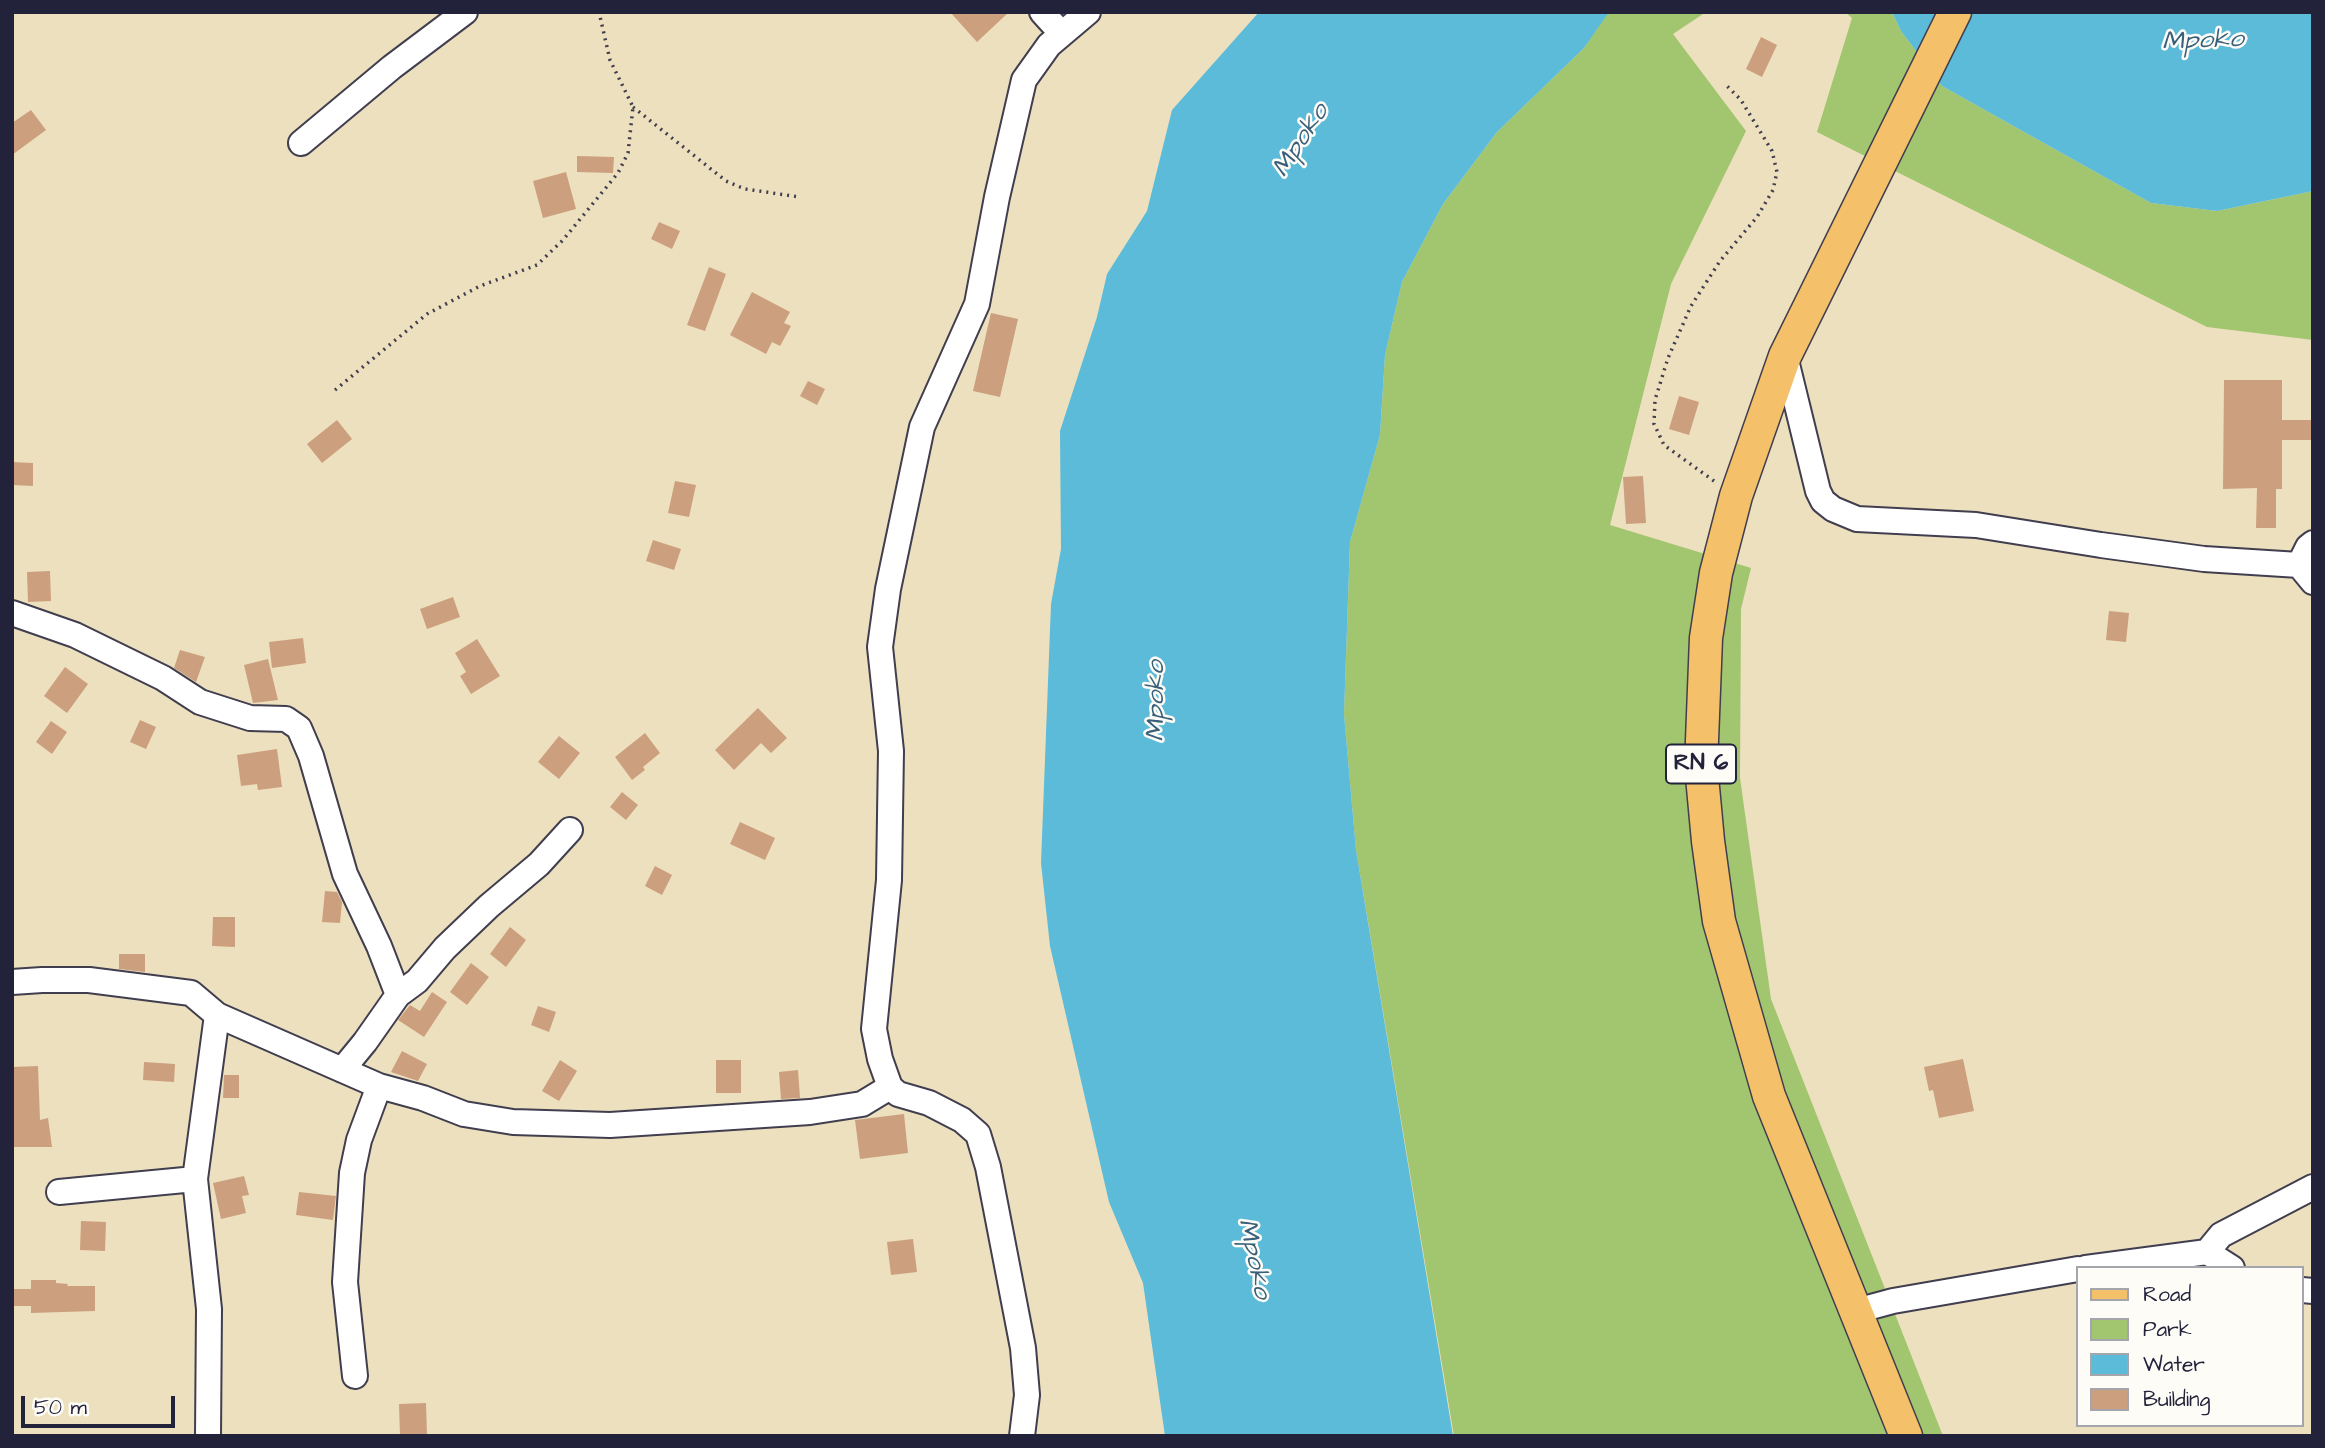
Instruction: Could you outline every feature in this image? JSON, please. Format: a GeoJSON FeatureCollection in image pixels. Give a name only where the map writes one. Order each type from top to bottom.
{"type":"FeatureCollection","features":[{"type":"Feature","properties":{"kind":"main road","name":"RN 6"},"geometry":{"type":"LineString","coordinates":[[1906,1436],[1769,1096],[1719,921],[1701,766],[1706,638],[1716,573],[1736,496],[1785,356],[1955,12]]}},
{"type":"Feature","properties":{"kind":"street"},"geometry":{"type":"LineString","coordinates":[[301,143],[392,67],[465,12]]}},
{"type":"Feature","properties":{"kind":"street"},"geometry":{"type":"LineString","coordinates":[[1042,12],[1062,34]]}},
{"type":"Feature","properties":{"kind":"street"},"geometry":{"type":"LineString","coordinates":[[1022,1436],[1027,1395],[1023,1348],[988,1167],[978,1135],[962,1120],[929,1103],[898,1094],[890,1087],[880,1059],[874,1029],[889,880],[891,751],[880,648],[888,589],[922,427],[977,304],[997,197],[1024,80],[1049,45],[1088,12]]}},
{"type":"Feature","properties":{"kind":"street"},"geometry":{"type":"LineString","coordinates":[[1785,356],[1818,491],[1823,501],[1833,509],[1857,519],[1976,525],[2306,574],[2308,547],[2313,542]]}},
{"type":"Feature","properties":{"kind":"street"},"geometry":{"type":"LineString","coordinates":[[12,614],[75,635],[163,678],[200,702],[250,718],[286,719],[299,728],[311,757],[345,874],[379,946],[398,995]]}},
{"type":"Feature","properties":{"kind":"street"},"geometry":{"type":"LineString","coordinates":[[341,1070],[365,1042],[398,995],[417,981],[444,948],[489,906],[539,864],[570,830]]}},
{"type":"Feature","properties":{"kind":"street"},"geometry":{"type":"LineString","coordinates":[[12,982],[42,979],[89,980],[191,993],[217,1015],[379,1086],[423,1098],[464,1114],[513,1122],[610,1125],[810,1112],[862,1104],[890,1087]]}},
{"type":"Feature","properties":{"kind":"street"},"geometry":{"type":"LineString","coordinates":[[208,1436],[209,1309],[195,1179],[217,1015]]}},
{"type":"Feature","properties":{"kind":"street"},"geometry":{"type":"LineString","coordinates":[[355,1376],[345,1282],[352,1174],[359,1140],[379,1086]]}},
{"type":"Feature","properties":{"kind":"street"},"geometry":{"type":"LineString","coordinates":[[59,1192],[195,1179]]}},
{"type":"Feature","properties":{"kind":"street"},"geometry":{"type":"LineString","coordinates":[[2207,1252],[2221,1236],[2313,1187]]}},
{"type":"Feature","properties":{"kind":"street"},"geometry":{"type":"LineString","coordinates":[[2101,1266],[2207,1252],[2229,1266]]}},
{"type":"Feature","properties":{"kind":"street"},"geometry":{"type":"LineString","coordinates":[[1856,1311],[1893,1301],[2076,1269]]}},
{"type":"Feature","properties":{"kind":"path"},"geometry":{"type":"LineString","coordinates":[[599,12],[610,60],[632,107],[665,130],[726,181],[745,189],[800,197]]}},
{"type":"Feature","properties":{"kind":"path"},"geometry":{"type":"LineString","coordinates":[[1725,84],[1741,100],[1772,151],[1777,172],[1773,190],[1757,217],[1720,261],[1691,306],[1668,358],[1655,400],[1654,424],[1664,445],[1736,496]]}},
{"type":"Feature","properties":{"kind":"path"},"geometry":{"type":"LineString","coordinates":[[335,390],[427,314],[480,286],[537,265],[563,240],[618,173],[628,153],[632,107]]}},
{"type":"Feature","properties":{"kind":"green space"},"geometry":{"type":"Polygon","coordinates":[[[1608,12],[1706,12],[1673,34],[1746,131],[1671,284],[1610,525],[1751,568],[1741,609],[1740,778],[1771,999],[1943,1436],[1454,1436],[1356,850],[1344,714],[1350,542],[1380,435],[1385,355],[1402,282],[1443,204],[1497,132],[1584,48],[1608,12]]]}},
{"type":"Feature","properties":{"kind":"green space"},"geometry":{"type":"Polygon","coordinates":[[[1845,12],[1892,12],[1901,31],[1942,86],[2151,203],[2217,211],[2313,191],[2313,340],[2207,327],[1817,132],[1852,18],[1845,12]]]}},
{"type":"Feature","properties":{"kind":"water","name":"Mpoko"},"geometry":{"type":"Polygon","coordinates":[[[1259,12],[1609,12],[1584,48],[1497,132],[1443,204],[1402,282],[1385,355],[1380,435],[1350,542],[1344,714],[1356,850],[1453,1436],[1165,1436],[1143,1283],[1109,1202],[1050,946],[1041,863],[1051,604],[1061,549],[1060,431],[1097,317],[1107,274],[1147,211],[1172,110],[1259,12]]]}},
{"type":"Feature","properties":{"kind":"water","name":"Mpoko"},"geometry":{"type":"Polygon","coordinates":[[[1892,12],[2313,12],[2313,191],[2217,211],[2151,203],[1942,86],[1901,31],[1892,12]]]}},
{"type":"Feature","properties":{"kind":"building"},"geometry":{"type":"Polygon","coordinates":[[[950,12],[1009,12],[977,42],[950,12]]]}},
{"type":"Feature","properties":{"kind":"building"},"geometry":{"type":"Polygon","coordinates":[[[1761,37],[1777,45],[1762,77],[1746,69],[1761,37]]]}},
{"type":"Feature","properties":{"kind":"building"},"geometry":{"type":"Polygon","coordinates":[[[31,110],[46,130],[12,155],[12,123],[31,110]]]}},
{"type":"Feature","properties":{"kind":"building"},"geometry":{"type":"Polygon","coordinates":[[[577,156],[614,157],[613,173],[577,172],[577,156]]]}},
{"type":"Feature","properties":{"kind":"building"},"geometry":{"type":"Polygon","coordinates":[[[566,172],[576,209],[543,218],[533,181],[566,172]]]}},
{"type":"Feature","properties":{"kind":"building"},"geometry":{"type":"Polygon","coordinates":[[[659,222],[680,231],[672,249],[651,239],[659,222]]]}},
{"type":"Feature","properties":{"kind":"building"},"geometry":{"type":"Polygon","coordinates":[[[709,267],[726,274],[705,331],[687,325],[709,267]]]}},
{"type":"Feature","properties":{"kind":"building"},"geometry":{"type":"Polygon","coordinates":[[[752,292],[790,312],[784,323],[791,326],[780,346],[772,342],[766,354],[730,335],[752,292]]]}},
{"type":"Feature","properties":{"kind":"building"},"geometry":{"type":"Polygon","coordinates":[[[991,313],[1018,319],[1000,397],[973,391],[991,313]]]}},
{"type":"Feature","properties":{"kind":"building"},"geometry":{"type":"Polygon","coordinates":[[[2224,380],[2282,380],[2282,420],[2313,420],[2313,440],[2282,440],[2282,489],[2276,489],[2276,528],[2256,528],[2257,488],[2223,489],[2224,380]]]}},
{"type":"Feature","properties":{"kind":"building"},"geometry":{"type":"Polygon","coordinates":[[[808,381],[825,389],[817,405],[800,396],[808,381]]]}},
{"type":"Feature","properties":{"kind":"building"},"geometry":{"type":"Polygon","coordinates":[[[1679,396],[1699,402],[1689,435],[1669,429],[1679,396]]]}},
{"type":"Feature","properties":{"kind":"building"},"geometry":{"type":"Polygon","coordinates":[[[337,420],[352,439],[322,463],[307,444],[337,420]]]}},
{"type":"Feature","properties":{"kind":"building"},"geometry":{"type":"Polygon","coordinates":[[[12,462],[33,463],[33,486],[12,485],[12,462]]]}},
{"type":"Feature","properties":{"kind":"building"},"geometry":{"type":"Polygon","coordinates":[[[1643,476],[1646,523],[1626,524],[1623,477],[1643,476]]]}},
{"type":"Feature","properties":{"kind":"building"},"geometry":{"type":"Polygon","coordinates":[[[675,481],[696,485],[689,517],[668,513],[675,481]]]}},
{"type":"Feature","properties":{"kind":"building"},"geometry":{"type":"Polygon","coordinates":[[[653,540],[681,549],[674,570],[646,561],[653,540]]]}},
{"type":"Feature","properties":{"kind":"building"},"geometry":{"type":"Polygon","coordinates":[[[50,571],[51,601],[28,602],[27,572],[50,571]]]}},
{"type":"Feature","properties":{"kind":"building"},"geometry":{"type":"Polygon","coordinates":[[[453,597],[460,617],[427,629],[420,609],[453,597]]]}},
{"type":"Feature","properties":{"kind":"building"},"geometry":{"type":"Polygon","coordinates":[[[2109,611],[2129,613],[2126,642],[2106,640],[2109,611]]]}},
{"type":"Feature","properties":{"kind":"building"},"geometry":{"type":"Polygon","coordinates":[[[303,638],[306,663],[272,668],[269,642],[303,638]]]}},
{"type":"Feature","properties":{"kind":"building"},"geometry":{"type":"Polygon","coordinates":[[[477,639],[500,676],[471,694],[460,676],[466,672],[455,653],[477,639]]]}},
{"type":"Feature","properties":{"kind":"building"},"geometry":{"type":"Polygon","coordinates":[[[180,650],[205,657],[196,682],[174,668],[180,650]]]}},
{"type":"Feature","properties":{"kind":"building"},"geometry":{"type":"Polygon","coordinates":[[[268,659],[278,700],[253,703],[244,665],[268,659]]]}},
{"type":"Feature","properties":{"kind":"building"},"geometry":{"type":"Polygon","coordinates":[[[65,667],[88,684],[67,713],[44,696],[65,667]]]}},
{"type":"Feature","properties":{"kind":"building"},"geometry":{"type":"Polygon","coordinates":[[[758,708],[787,738],[771,753],[761,743],[734,770],[715,750],[758,708]]]}},
{"type":"Feature","properties":{"kind":"building"},"geometry":{"type":"Polygon","coordinates":[[[140,720],[156,727],[146,749],[130,742],[140,720]]]}},
{"type":"Feature","properties":{"kind":"building"},"geometry":{"type":"Polygon","coordinates":[[[51,721],[67,732],[52,754],[36,742],[51,721]]]}},
{"type":"Feature","properties":{"kind":"building"},"geometry":{"type":"Polygon","coordinates":[[[645,733],[660,753],[632,780],[615,757],[645,733]]]}},
{"type":"Feature","properties":{"kind":"building"},"geometry":{"type":"Polygon","coordinates":[[[559,736],[580,753],[559,779],[538,762],[559,736]]]}},
{"type":"Feature","properties":{"kind":"building"},"geometry":{"type":"Polygon","coordinates":[[[277,749],[282,787],[258,790],[257,784],[241,786],[237,755],[277,749]]]}},
{"type":"Feature","properties":{"kind":"building"},"geometry":{"type":"Polygon","coordinates":[[[622,792],[638,805],[626,820],[610,807],[622,792]]]}},
{"type":"Feature","properties":{"kind":"building"},"geometry":{"type":"Polygon","coordinates":[[[740,822],[775,838],[765,860],[730,844],[740,822]]]}},
{"type":"Feature","properties":{"kind":"building"},"geometry":{"type":"Polygon","coordinates":[[[655,866],[672,875],[662,895],[645,886],[655,866]]]}},
{"type":"Feature","properties":{"kind":"building"},"geometry":{"type":"Polygon","coordinates":[[[325,891],[337,892],[342,902],[340,923],[322,922],[325,891]]]}},
{"type":"Feature","properties":{"kind":"building"},"geometry":{"type":"Polygon","coordinates":[[[213,917],[235,917],[235,947],[212,946],[213,917]]]}},
{"type":"Feature","properties":{"kind":"building"},"geometry":{"type":"Polygon","coordinates":[[[510,927],[526,940],[506,967],[490,954],[510,927]]]}},
{"type":"Feature","properties":{"kind":"building"},"geometry":{"type":"Polygon","coordinates":[[[119,954],[145,954],[145,972],[119,969],[119,954]]]}},
{"type":"Feature","properties":{"kind":"building"},"geometry":{"type":"Polygon","coordinates":[[[471,963],[489,977],[467,1005],[450,992],[471,963]]]}},
{"type":"Feature","properties":{"kind":"building"},"geometry":{"type":"Polygon","coordinates":[[[432,992],[447,1002],[424,1037],[398,1020],[410,1005],[420,1011],[432,992]]]}},
{"type":"Feature","properties":{"kind":"building"},"geometry":{"type":"Polygon","coordinates":[[[538,1006],[556,1012],[549,1032],[531,1025],[538,1006]]]}},
{"type":"Feature","properties":{"kind":"building"},"geometry":{"type":"Polygon","coordinates":[[[402,1051],[427,1064],[418,1081],[391,1072],[402,1051]]]}},
{"type":"Feature","properties":{"kind":"building"},"geometry":{"type":"Polygon","coordinates":[[[1963,1059],[1974,1111],[1939,1118],[1933,1090],[1929,1091],[1924,1067],[1963,1059]]]}},
{"type":"Feature","properties":{"kind":"building"},"geometry":{"type":"Polygon","coordinates":[[[560,1060],[577,1071],[559,1101],[542,1091],[560,1060]]]}},
{"type":"Feature","properties":{"kind":"building"},"geometry":{"type":"Polygon","coordinates":[[[716,1060],[741,1060],[741,1093],[716,1093],[716,1060]]]}},
{"type":"Feature","properties":{"kind":"building"},"geometry":{"type":"Polygon","coordinates":[[[144,1062],[175,1064],[174,1082],[143,1080],[144,1062]]]}},
{"type":"Feature","properties":{"kind":"building"},"geometry":{"type":"Polygon","coordinates":[[[38,1066],[40,1120],[48,1118],[52,1147],[12,1147],[12,1067],[38,1066]]]}},
{"type":"Feature","properties":{"kind":"building"},"geometry":{"type":"Polygon","coordinates":[[[798,1070],[800,1098],[781,1099],[779,1072],[798,1070]]]}},
{"type":"Feature","properties":{"kind":"building"},"geometry":{"type":"Polygon","coordinates":[[[224,1075],[239,1075],[239,1098],[223,1098],[224,1075]]]}},
{"type":"Feature","properties":{"kind":"building"},"geometry":{"type":"Polygon","coordinates":[[[904,1114],[908,1153],[860,1159],[855,1120],[904,1114]]]}},
{"type":"Feature","properties":{"kind":"building"},"geometry":{"type":"Polygon","coordinates":[[[244,1176],[249,1195],[242,1196],[246,1213],[221,1219],[213,1183],[244,1176]]]}},
{"type":"Feature","properties":{"kind":"building"},"geometry":{"type":"Polygon","coordinates":[[[299,1192],[336,1196],[333,1220],[296,1215],[299,1192]]]}},
{"type":"Feature","properties":{"kind":"building"},"geometry":{"type":"Polygon","coordinates":[[[81,1221],[106,1222],[105,1251],[80,1250],[81,1221]]]}},
{"type":"Feature","properties":{"kind":"building"},"geometry":{"type":"Polygon","coordinates":[[[913,1239],[917,1272],[891,1275],[887,1242],[913,1239]]]}},
{"type":"Feature","properties":{"kind":"building"},"geometry":{"type":"Polygon","coordinates":[[[31,1280],[56,1280],[56,1283],[68,1284],[67,1286],[95,1286],[95,1311],[31,1313],[31,1306],[12,1306],[12,1289],[31,1289],[31,1280]]]}},
{"type":"Feature","properties":{"kind":"building"},"geometry":{"type":"Polygon","coordinates":[[[426,1403],[427,1436],[400,1436],[399,1404],[426,1403]]]}}]}
